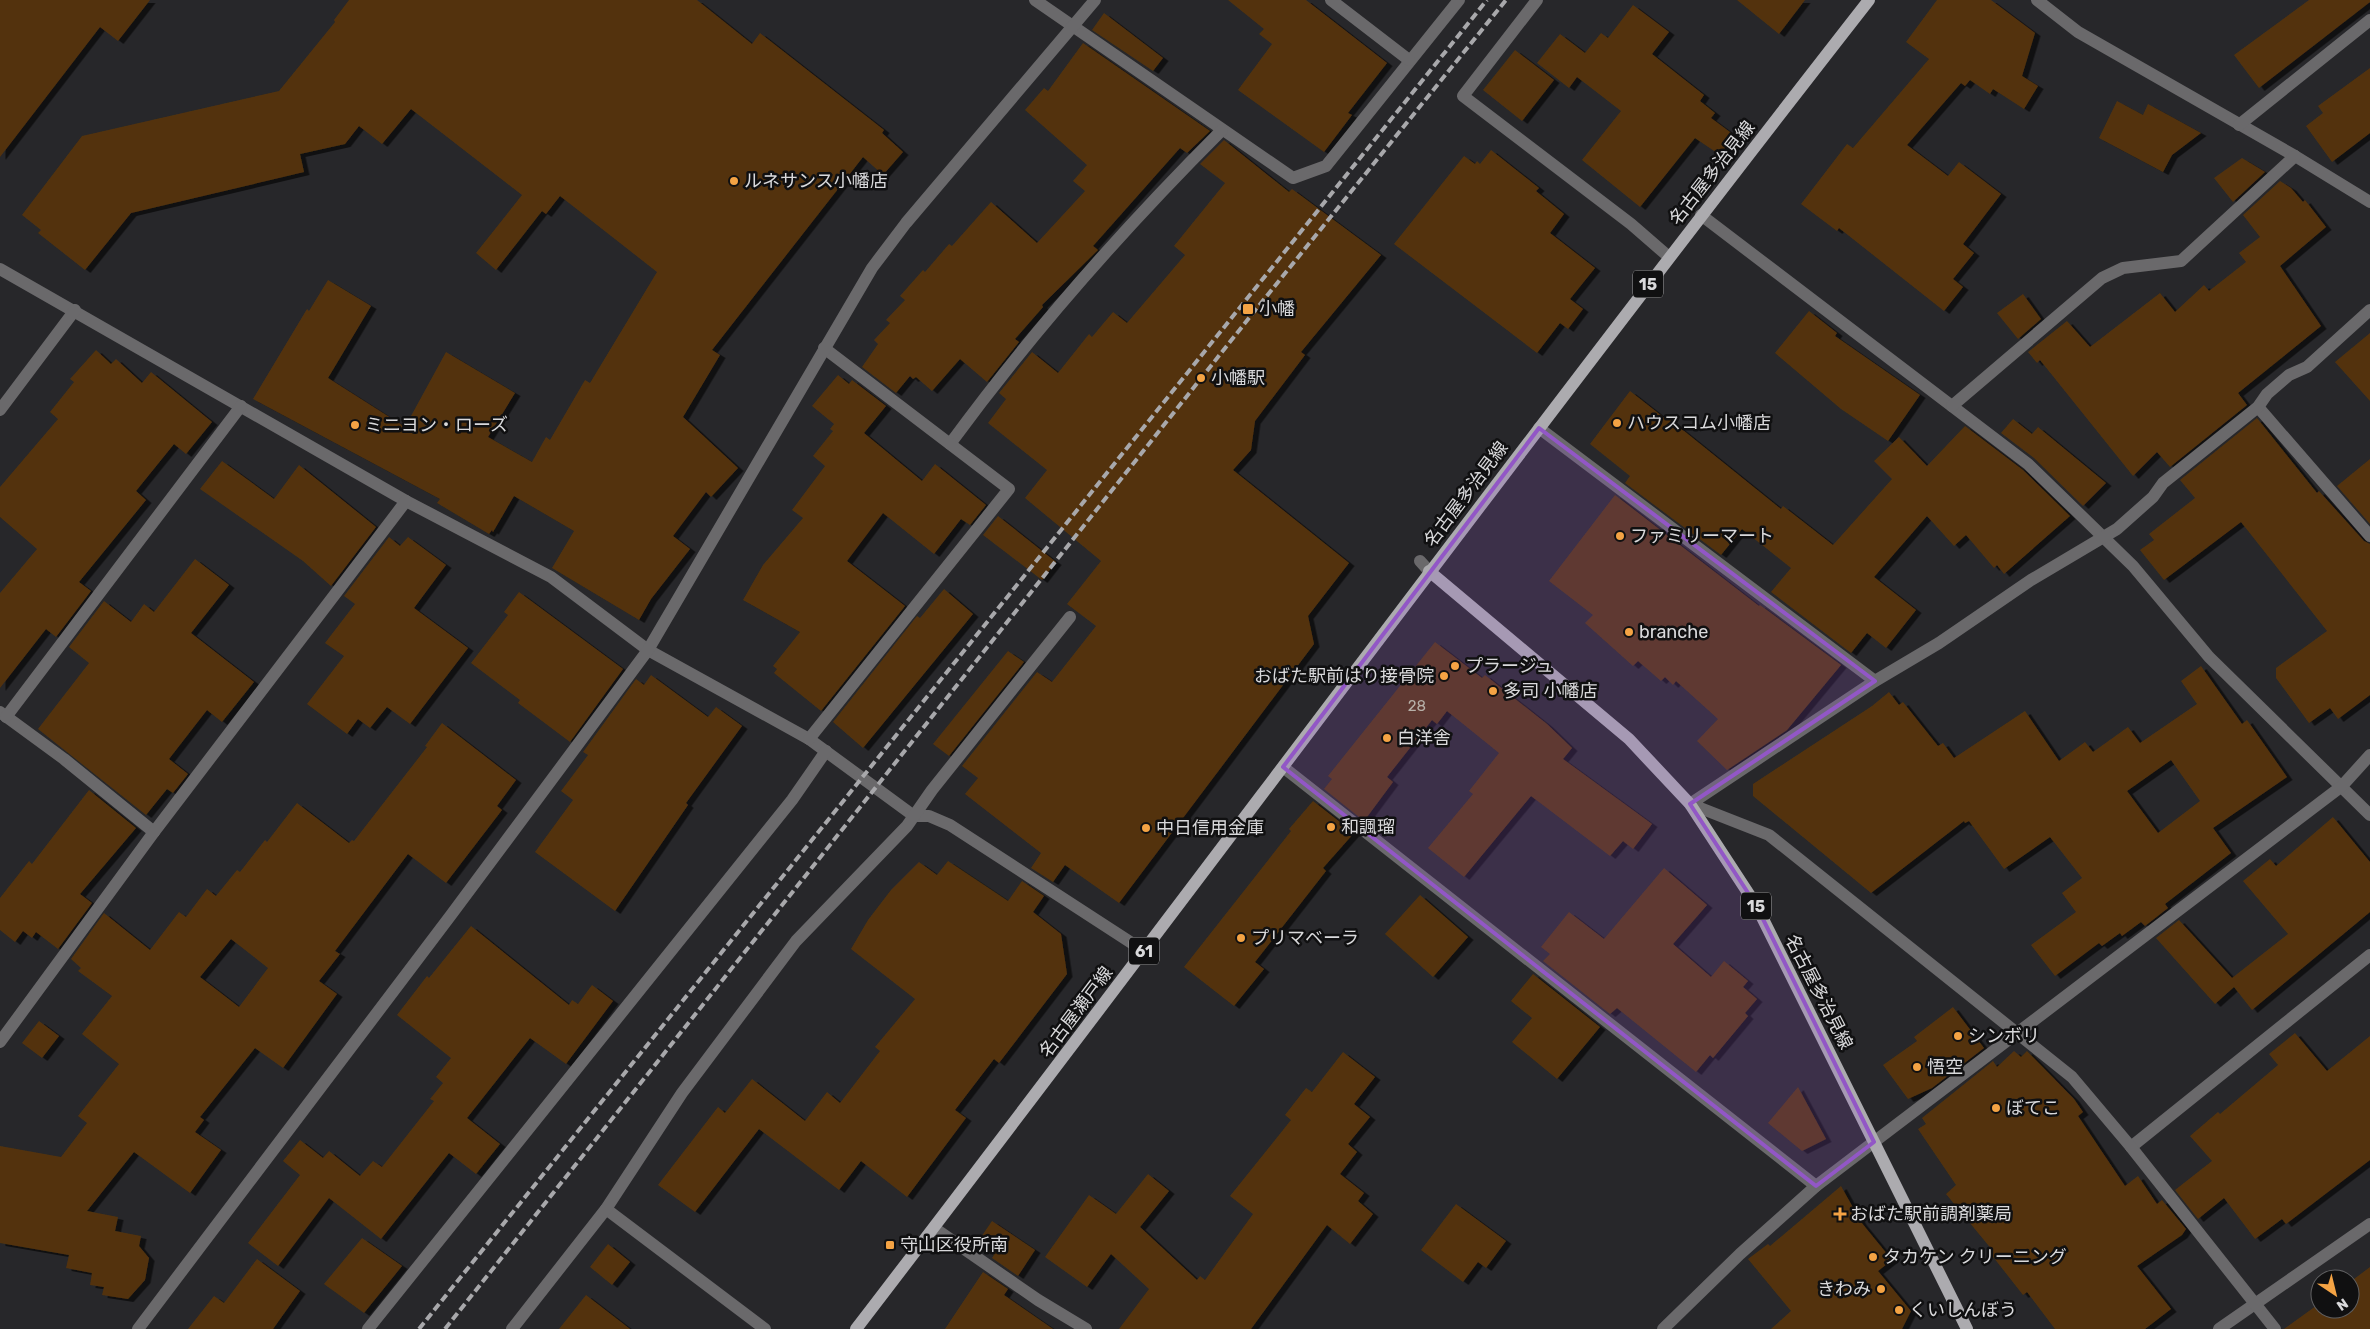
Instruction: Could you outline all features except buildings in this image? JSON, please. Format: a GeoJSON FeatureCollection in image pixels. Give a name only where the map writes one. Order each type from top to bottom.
{"type":"FeatureCollection","features":[{"type":"Feature","properties":{"kind":"main road","name":"名古屋多治見線"},"geometry":{"type":"LineString","coordinates":[[1869,0],[1701,215],[1429,570],[1629,739],[1690,804],[1756,905],[1967,1329]]}},
{"type":"Feature","properties":{"kind":"main road","name":"名古屋瀬戸線"},"geometry":{"type":"LineString","coordinates":[[856,1329],[1284,766],[1429,570]]}},
{"type":"Feature","properties":{"kind":"street"},"geometry":{"type":"LineString","coordinates":[[1035,0],[1293,178],[1326,166],[1409,60],[1459,0]]}},
{"type":"Feature","properties":{"kind":"street"},"geometry":{"type":"LineString","coordinates":[[138,1329],[451,915],[648,650],[872,268],[906,223],[1095,0]]}},
{"type":"Feature","properties":{"kind":"street"},"geometry":{"type":"LineString","coordinates":[[1331,0],[1409,60]]}},
{"type":"Feature","properties":{"kind":"street"},"geometry":{"type":"LineString","coordinates":[[1537,0],[1463,96],[1631,224],[1669,257]]}},
{"type":"Feature","properties":{"kind":"street"},"geometry":{"type":"LineString","coordinates":[[2038,0],[2078,32],[2295,156],[2370,202]]}},
{"type":"Feature","properties":{"kind":"street"},"geometry":{"type":"LineString","coordinates":[[2239,125],[2370,20]]}},
{"type":"Feature","properties":{"kind":"street"},"geometry":{"type":"LineString","coordinates":[[950,444],[990,390],[1094,264],[1222,130]]}},
{"type":"Feature","properties":{"kind":"street"},"geometry":{"type":"LineString","coordinates":[[1952,406],[2102,278],[2122,268],[2181,261],[2295,156]]}},
{"type":"Feature","properties":{"kind":"street"},"geometry":{"type":"LineString","coordinates":[[1701,215],[2028,464],[2133,566],[2210,657],[2324,771],[2370,814]]}},
{"type":"Feature","properties":{"kind":"street"},"geometry":{"type":"LineString","coordinates":[[0,268],[406,501],[551,577],[648,650],[809,740],[914,816],[929,816],[950,825],[1144,951]]}},
{"type":"Feature","properties":{"kind":"street"},"geometry":{"type":"LineString","coordinates":[[0,410],[75,310]]}},
{"type":"Feature","properties":{"kind":"street"},"geometry":{"type":"LineString","coordinates":[[1690,804],[2031,580],[2117,529],[2152,498],[2163,483],[2258,407],[2267,394],[2288,375],[2307,367],[2370,310]]}},
{"type":"Feature","properties":{"kind":"street"},"geometry":{"type":"LineString","coordinates":[[809,740],[1009,490],[824,348]]}},
{"type":"Feature","properties":{"kind":"street"},"geometry":{"type":"LineString","coordinates":[[154,832],[64,759],[3,714],[241,406]]}},
{"type":"Feature","properties":{"kind":"street"},"geometry":{"type":"LineString","coordinates":[[2258,407],[2370,536]]}},
{"type":"Feature","properties":{"kind":"street"},"geometry":{"type":"LineString","coordinates":[[1539,428],[1875,681]]}},
{"type":"Feature","properties":{"kind":"street"},"geometry":{"type":"LineString","coordinates":[[0,1042],[154,832],[406,501]]}},
{"type":"Feature","properties":{"kind":"street"},"geometry":{"type":"LineString","coordinates":[[1420,561],[1429,570]]}},
{"type":"Feature","properties":{"kind":"street"},"geometry":{"type":"LineString","coordinates":[[512,1329],[606,1209],[682,1094],[796,941],[907,826],[932,790],[1070,617]]}},
{"type":"Feature","properties":{"kind":"street"},"geometry":{"type":"LineString","coordinates":[[368,1329],[792,800],[826,751]]}},
{"type":"Feature","properties":{"kind":"street"},"geometry":{"type":"LineString","coordinates":[[1663,1329],[1740,1254],[1816,1186],[2342,786],[2370,755]]}},
{"type":"Feature","properties":{"kind":"street"},"geometry":{"type":"LineString","coordinates":[[1284,766],[1816,1186]]}},
{"type":"Feature","properties":{"kind":"street"},"geometry":{"type":"LineString","coordinates":[[1690,804],[1769,835],[2072,1077],[2131,1147],[2275,1329]]}},
{"type":"Feature","properties":{"kind":"street"},"geometry":{"type":"LineString","coordinates":[[2131,1147],[2370,955]]}},
{"type":"Feature","properties":{"kind":"street"},"geometry":{"type":"LineString","coordinates":[[606,1209],[766,1329]]}},
{"type":"Feature","properties":{"kind":"street"},"geometry":{"type":"LineString","coordinates":[[2219,1329],[2255,1302],[2370,1224]]}},
{"type":"Feature","properties":{"kind":"street"},"geometry":{"type":"LineString","coordinates":[[934,1228],[1038,1300],[1086,1329]]}},
{"type":"Feature","properties":{"kind":"highlighted area"},"geometry":{"type":"Polygon","coordinates":[[[1539,428],[1875,681],[1690,804],[1756,905],[1874,1142],[1816,1186],[1283,767],[1539,428]]]}},
{"type":"Feature","properties":{"kind":"railway"},"geometry":{"type":"LineString","coordinates":[[419,1329],[1487,0]]}},
{"type":"Feature","properties":{"kind":"railway"},"geometry":{"type":"LineString","coordinates":[[445,1329],[1253,313],[1506,0]]}},
{"type":"Feature","properties":{"kind":"place","name":"ルネサンス小幡店"},"geometry":{"type":"Point","coordinates":[734,181]}},
{"type":"Feature","properties":{"kind":"place","name":"小幡"},"geometry":{"type":"Point","coordinates":[1248,309]}},
{"type":"Feature","properties":{"kind":"place","name":"小幡駅"},"geometry":{"type":"Point","coordinates":[1201,378]}},
{"type":"Feature","properties":{"kind":"place","name":"ハウスコム小幡店"},"geometry":{"type":"Point","coordinates":[1617,423]}},
{"type":"Feature","properties":{"kind":"place","name":"ミニヨン・ローズ"},"geometry":{"type":"Point","coordinates":[355,425]}},
{"type":"Feature","properties":{"kind":"place","name":"ファミリーマート"},"geometry":{"type":"Point","coordinates":[1620,536]}},
{"type":"Feature","properties":{"kind":"place","name":"branche"},"geometry":{"type":"Point","coordinates":[1629,632]}},
{"type":"Feature","properties":{"kind":"place","name":"プラージュ"},"geometry":{"type":"Point","coordinates":[1455,666]}},
{"type":"Feature","properties":{"kind":"place","name":"おばた駅前はり接骨院"},"geometry":{"type":"Point","coordinates":[1444,676]}},
{"type":"Feature","properties":{"kind":"place","name":"多司 小幡店"},"geometry":{"type":"Point","coordinates":[1493,691]}},
{"type":"Feature","properties":{"kind":"place","name":"白洋舎"},"geometry":{"type":"Point","coordinates":[1387,738]}},
{"type":"Feature","properties":{"kind":"place","name":"和諷瑠"},"geometry":{"type":"Point","coordinates":[1331,827]}},
{"type":"Feature","properties":{"kind":"place","name":"中日信用金庫"},"geometry":{"type":"Point","coordinates":[1146,828]}},
{"type":"Feature","properties":{"kind":"place","name":"プリマベーラ"},"geometry":{"type":"Point","coordinates":[1241,938]}},
{"type":"Feature","properties":{"kind":"place","name":"シンボリ"},"geometry":{"type":"Point","coordinates":[1958,1036]}},
{"type":"Feature","properties":{"kind":"place","name":"悟空"},"geometry":{"type":"Point","coordinates":[1917,1067]}},
{"type":"Feature","properties":{"kind":"place","name":"ぼてこ"},"geometry":{"type":"Point","coordinates":[1996,1108]}},
{"type":"Feature","properties":{"kind":"place","name":"おばた駅前調剤薬局"},"geometry":{"type":"Point","coordinates":[1840,1214]}},
{"type":"Feature","properties":{"kind":"place","name":"守山区役所南"},"geometry":{"type":"Point","coordinates":[890,1245]}},
{"type":"Feature","properties":{"kind":"place","name":"タカケン クリーニング"},"geometry":{"type":"Point","coordinates":[1873,1257]}},
{"type":"Feature","properties":{"kind":"place","name":"きわみ"},"geometry":{"type":"Point","coordinates":[1881,1289]}},
{"type":"Feature","properties":{"kind":"place","name":"くいしんぼう"},"geometry":{"type":"Point","coordinates":[1899,1310]}}]}
